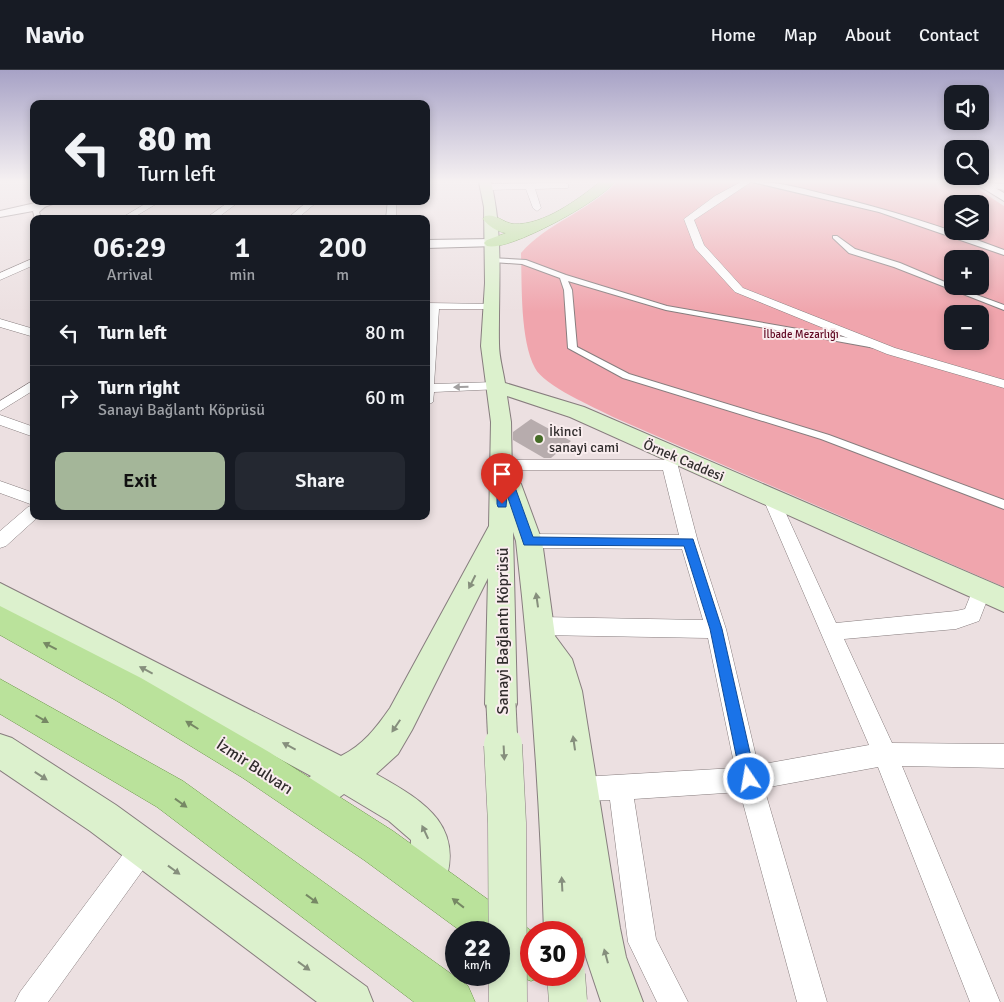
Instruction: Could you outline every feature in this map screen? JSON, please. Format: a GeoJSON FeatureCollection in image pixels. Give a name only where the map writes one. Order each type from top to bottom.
{"type":"FeatureCollection","features":[{"type":"Feature","properties":{"kind":"main road"},"geometry":{"type":"LineString","coordinates":[[490,225],[493,306],[490,346],[501,422],[502,465]]}},
{"type":"Feature","properties":{"kind":"main road"},"geometry":{"type":"LineString","coordinates":[[500,225],[504,228],[533,229]]}},
{"type":"Feature","properties":{"kind":"main road"},"geometry":{"type":"LineString","coordinates":[[492,253],[540,225]]}},
{"type":"Feature","properties":{"kind":"main road","name":"Örnek Caddesi"},"geometry":{"type":"LineString","coordinates":[[495,386],[577,412],[674,461],[770,496],[1004,600]]}},
{"type":"Feature","properties":{"kind":"main road","name":"Sanayi Bağlantı Köprüsü"},"geometry":{"type":"LineString","coordinates":[[502,465],[501,704],[507,823],[508,1002]]}},
{"type":"Feature","properties":{"kind":"main road","name":"Sanayi Bağlantı Köprüsü"},"geometry":{"type":"LineString","coordinates":[[502,465],[528,541],[541,632],[559,825],[563,921]]}},
{"type":"Feature","properties":{"kind":"main road"},"geometry":{"type":"LineString","coordinates":[[307,800],[342,774],[366,761],[386,742],[401,719],[502,523]]}},
{"type":"Feature","properties":{"kind":"main road"},"geometry":{"type":"LineString","coordinates":[[0,594],[342,774],[390,802],[420,823],[429,842],[428,880]]}},
{"type":"Feature","properties":{"kind":"main road","name":"İzmir Bulvarı"},"geometry":{"type":"LineString","coordinates":[[0,620],[80,661],[191,724],[428,880],[482,921]]}},
{"type":"Feature","properties":{"kind":"main road"},"geometry":{"type":"LineString","coordinates":[[541,632],[561,669],[567,691],[600,928],[606,957],[622,1002]]}},
{"type":"Feature","properties":{"kind":"main road"},"geometry":{"type":"LineString","coordinates":[[0,695],[170,794],[452,1002]]}},
{"type":"Feature","properties":{"kind":"main road"},"geometry":{"type":"LineString","coordinates":[[0,750],[144,848],[352,1002]]}},
{"type":"Feature","properties":{"kind":"main road","name":"İzmir Bulvarı"},"geometry":{"type":"LineString","coordinates":[[510,942],[520,950]]}},
{"type":"Feature","properties":{"kind":"main road"},"geometry":{"type":"LineString","coordinates":[[566,986],[586,1002]]}},
{"type":"Feature","properties":{"kind":"main road"},"geometry":{"type":"LineString","coordinates":[[567,986],[568,1002]]}},
{"type":"Feature","properties":{"kind":"street"},"geometry":{"type":"LineString","coordinates":[[691,225],[699,246],[739,290],[878,346],[1004,384]]}},
{"type":"Feature","properties":{"kind":"street"},"geometry":{"type":"LineString","coordinates":[[926,225],[962,236],[1004,253]]}},
{"type":"Feature","properties":{"kind":"street"},"geometry":{"type":"LineString","coordinates":[[835,237],[852,251],[897,265],[1004,308]]}},
{"type":"Feature","properties":{"kind":"street"},"geometry":{"type":"LineString","coordinates":[[430,245],[492,253],[666,308],[878,346]]}},
{"type":"Feature","properties":{"kind":"street"},"geometry":{"type":"LineString","coordinates":[[0,277],[30,263]]}},
{"type":"Feature","properties":{"kind":"street"},"geometry":{"type":"LineString","coordinates":[[563,277],[568,290],[573,348],[626,376],[825,437],[1004,505]]}},
{"type":"Feature","properties":{"kind":"street"},"geometry":{"type":"LineString","coordinates":[[430,306],[493,306]]}},
{"type":"Feature","properties":{"kind":"street"},"geometry":{"type":"LineString","coordinates":[[0,323],[28,331]]}},
{"type":"Feature","properties":{"kind":"street"},"geometry":{"type":"LineString","coordinates":[[430,388],[495,386]]}},
{"type":"Feature","properties":{"kind":"street"},"geometry":{"type":"LineString","coordinates":[[0,406],[30,387]]}},
{"type":"Feature","properties":{"kind":"street"},"geometry":{"type":"LineString","coordinates":[[0,420],[30,431]]}},
{"type":"Feature","properties":{"kind":"street"},"geometry":{"type":"LineString","coordinates":[[502,465],[674,461],[689,542],[716,629],[749,779],[812,1002]]}},
{"type":"Feature","properties":{"kind":"street"},"geometry":{"type":"LineString","coordinates":[[0,487],[30,498]]}},
{"type":"Feature","properties":{"kind":"street"},"geometry":{"type":"LineString","coordinates":[[770,496],[885,754],[985,1002]]}},
{"type":"Feature","properties":{"kind":"street"},"geometry":{"type":"LineString","coordinates":[[0,541],[30,515]]}},
{"type":"Feature","properties":{"kind":"street"},"geometry":{"type":"LineString","coordinates":[[528,541],[689,542]]}},
{"type":"Feature","properties":{"kind":"street"},"geometry":{"type":"LineString","coordinates":[[830,632],[956,620],[972,615],[982,590]]}},
{"type":"Feature","properties":{"kind":"street"},"geometry":{"type":"LineString","coordinates":[[541,632],[716,629]]}},
{"type":"Feature","properties":{"kind":"street"},"geometry":{"type":"LineString","coordinates":[[581,789],[749,779],[885,754],[1004,756]]}},
{"type":"Feature","properties":{"kind":"street"},"geometry":{"type":"LineString","coordinates":[[620,788],[642,942],[673,1002]]}},
{"type":"Feature","properties":{"kind":"street"},"geometry":{"type":"LineString","coordinates":[[30,1002],[144,848]]}},
{"type":"Feature","properties":{"kind":"green space","name":"İlbade Mezarlığı"},"geometry":{"type":"Polygon","coordinates":[[[554,225],[944,225],[944,240],[989,240],[989,225],[1004,225],[1004,587],[613,417],[548,382],[535,368],[530,356],[524,328],[521,253],[554,225]]]}},
{"type":"Feature","properties":{"kind":"building","name":"İkinci sanayi cami"},"geometry":{"type":"Polygon","coordinates":[[[531,419],[571,441],[551,458],[544,458],[513,440],[513,432],[531,419]]]}},
{"type":"Feature","properties":{"kind":"place","name":"İkinci sanayi cami"},"geometry":{"type":"Point","coordinates":[539,439]}},
{"type":"Feature","properties":{"kind":"route"},"geometry":{"type":"LineString","coordinates":[[502,504],[502,465],[528,541],[689,542],[716,629],[749,779]]}}]}
